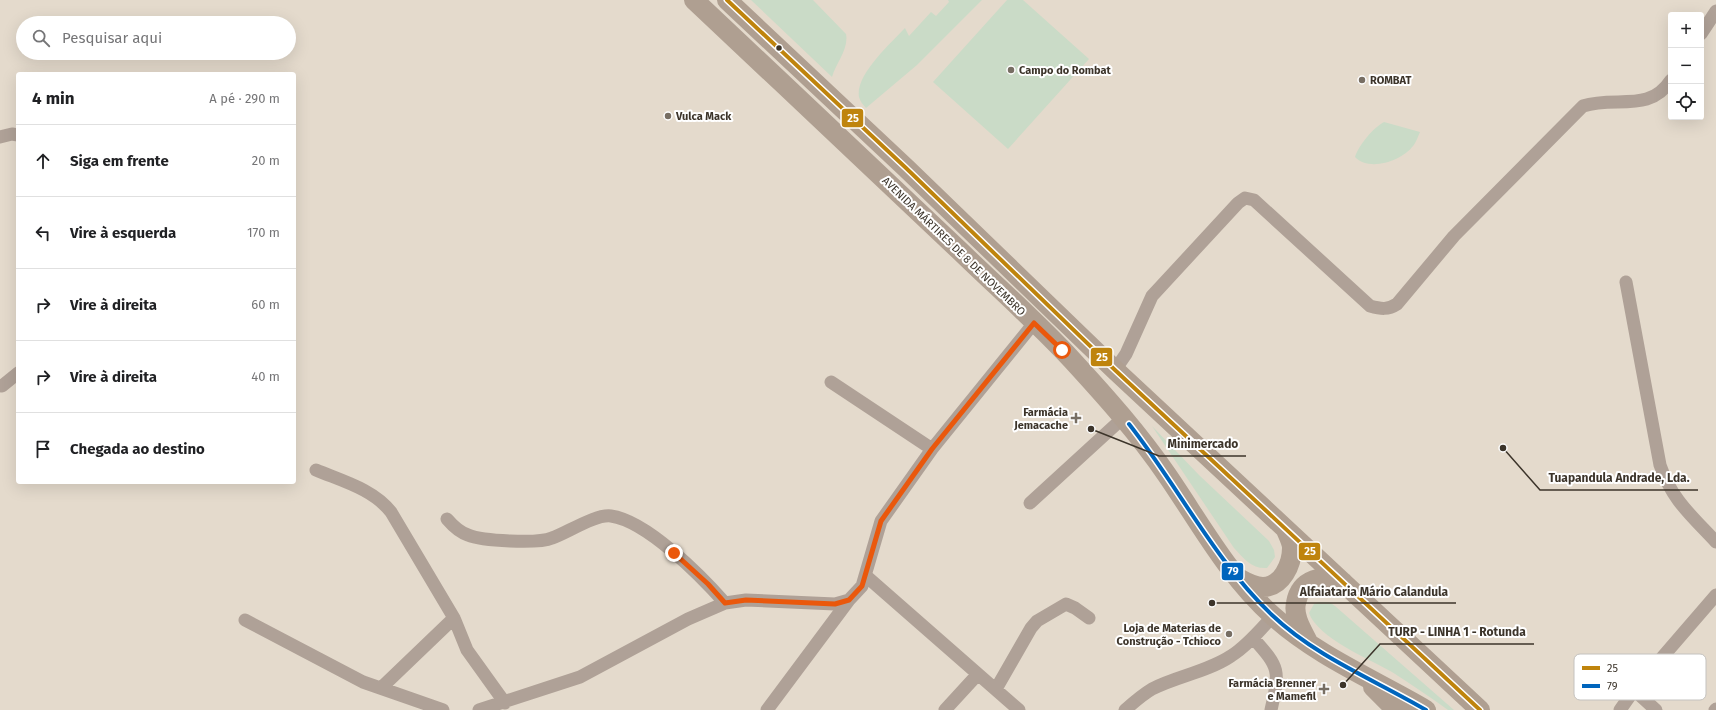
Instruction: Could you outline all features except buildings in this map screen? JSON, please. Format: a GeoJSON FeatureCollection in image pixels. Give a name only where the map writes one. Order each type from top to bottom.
{"type":"FeatureCollection","features":[{"type":"Feature","properties":{"kind":"main road","name":"AVENIDA MÁRTIRES DE 8 DE NOVEMBRO"},"geometry":{"type":"LineString","coordinates":[[694,0],[1062,350],[1124,418],[1154,457],[1224,559],[1273,616],[1308,643],[1360,674],[1426,710]]}},
{"type":"Feature","properties":{"kind":"main road","name":"AVENIDA MÁRTIRES DE 8 DE NOVEMBRO"},"geometry":{"type":"LineString","coordinates":[[727,0],[906,168],[1115,370],[1480,710]]}},
{"type":"Feature","properties":{"kind":"main road"},"geometry":{"type":"LineString","coordinates":[[1240,579],[1251,585],[1264,587],[1275,583],[1282,577],[1289,567],[1292,555],[1292,546],[1286,530]]}},
{"type":"Feature","properties":{"kind":"main road"},"geometry":{"type":"LineString","coordinates":[[1308,643],[1296,612],[1296,602],[1300,593],[1306,586],[1321,577],[1332,577],[1343,582]]}},
{"type":"Feature","properties":{"kind":"main road"},"geometry":{"type":"LineString","coordinates":[[1360,674],[1396,710]]}},
{"type":"Feature","properties":{"kind":"street"},"geometry":{"type":"LineString","coordinates":[[1704,29],[1716,11]]}},
{"type":"Feature","properties":{"kind":"street"},"geometry":{"type":"LineString","coordinates":[[1115,370],[1126,354],[1152,296],[1238,203],[1245,198],[1254,200],[1370,306],[1389,309],[1398,304],[1454,236],[1583,106],[1594,102],[1646,101],[1657,96],[1668,83]]}},
{"type":"Feature","properties":{"kind":"street"},"geometry":{"type":"LineString","coordinates":[[0,137],[12,134],[16,135]]}},
{"type":"Feature","properties":{"kind":"street"},"geometry":{"type":"LineString","coordinates":[[1626,282],[1660,464],[1667,484],[1678,502],[1716,542]]}},
{"type":"Feature","properties":{"kind":"street"},"geometry":{"type":"LineString","coordinates":[[766,710],[849,600],[862,586],[881,521],[932,449],[1034,323]]}},
{"type":"Feature","properties":{"kind":"street"},"geometry":{"type":"LineString","coordinates":[[2,386],[16,375]]}},
{"type":"Feature","properties":{"kind":"street"},"geometry":{"type":"LineString","coordinates":[[831,382],[932,449]]}},
{"type":"Feature","properties":{"kind":"street"},"geometry":{"type":"LineString","coordinates":[[1030,503],[1124,418]]}},
{"type":"Feature","properties":{"kind":"street"},"geometry":{"type":"LineString","coordinates":[[316,470],[356,487],[384,503],[391,512],[454,618],[466,650],[499,706]]}},
{"type":"Feature","properties":{"kind":"street"},"geometry":{"type":"LineString","coordinates":[[447,519],[457,530],[470,536],[483,539],[544,541],[576,526],[608,516],[614,516],[637,526],[674,553],[708,584],[725,603]]}},
{"type":"Feature","properties":{"kind":"street"},"geometry":{"type":"LineString","coordinates":[[866,576],[1019,710]]}},
{"type":"Feature","properties":{"kind":"street"},"geometry":{"type":"LineString","coordinates":[[1665,654],[1716,595]]}},
{"type":"Feature","properties":{"kind":"street"},"geometry":{"type":"LineString","coordinates":[[479,710],[499,706],[580,677],[688,619],[725,603],[746,600],[835,604],[849,600]]}},
{"type":"Feature","properties":{"kind":"street"},"geometry":{"type":"LineString","coordinates":[[996,689],[1016,658],[1025,638],[1037,621],[1066,604],[1075,608],[1089,618]]}},
{"type":"Feature","properties":{"kind":"street"},"geometry":{"type":"LineString","coordinates":[[1125,710],[1138,698],[1152,689],[1232,656],[1253,638],[1273,616]]}},
{"type":"Feature","properties":{"kind":"street"},"geometry":{"type":"LineString","coordinates":[[382,688],[454,618]]}},
{"type":"Feature","properties":{"kind":"street"},"geometry":{"type":"LineString","coordinates":[[244,620],[363,682],[442,710]]}},
{"type":"Feature","properties":{"kind":"street"},"geometry":{"type":"LineString","coordinates":[[1253,638],[1274,664],[1277,675],[1271,710]]}},
{"type":"Feature","properties":{"kind":"street"},"geometry":{"type":"LineString","coordinates":[[945,710],[978,674]]}},
{"type":"Feature","properties":{"kind":"street"},"geometry":{"type":"LineString","coordinates":[[1620,710],[1627,700]]}},
{"type":"Feature","properties":{"kind":"street"},"geometry":{"type":"LineString","coordinates":[[1645,700],[1656,710]]}},
{"type":"Feature","properties":{"kind":"green space"},"geometry":{"type":"Polygon","coordinates":[[[751,0],[813,0],[846,34],[846,45],[832,77],[751,0]]]}},
{"type":"Feature","properties":{"kind":"green space"},"geometry":{"type":"Polygon","coordinates":[[[948,0],[982,0],[917,65],[866,108],[859,98],[859,88],[868,69],[905,28],[909,36],[931,12],[936,16],[949,2],[948,0]]]}},
{"type":"Feature","properties":{"kind":"green space","name":"Campo do Rombat"},"geometry":{"type":"Polygon","coordinates":[[[1007,0],[1023,0],[1089,59],[1008,149],[933,82],[1007,0]]]}},
{"type":"Feature","properties":{"kind":"green space"},"geometry":{"type":"Polygon","coordinates":[[[1384,122],[1420,132],[1413,146],[1401,156],[1385,163],[1368,164],[1355,157],[1363,142],[1384,122]]]}},
{"type":"Feature","properties":{"kind":"green space"},"geometry":{"type":"Polygon","coordinates":[[[1152,426],[1199,475],[1269,541],[1274,550],[1275,557],[1267,568],[1253,565],[1234,548],[1152,426]]]}},
{"type":"Feature","properties":{"kind":"green space"},"geometry":{"type":"Polygon","coordinates":[[[1319,602],[1329,602],[1335,606],[1454,710],[1448,710],[1392,672],[1345,647],[1323,631],[1314,622],[1309,613],[1314,604],[1319,602]]]}},
{"type":"Feature","properties":{"kind":"transit line","name":"25"},"geometry":{"type":"LineString","coordinates":[[727,0],[906,168],[1115,370],[1480,710]]}},
{"type":"Feature","properties":{"kind":"transit line","name":"79"},"geometry":{"type":"LineString","coordinates":[[1129,424],[1214,547],[1251,594],[1272,615],[1289,630],[1327,656],[1426,710]]}},
{"type":"Feature","properties":{"kind":"place","name":"Campo do Rombat"},"geometry":{"type":"Point","coordinates":[1011,70]}},
{"type":"Feature","properties":{"kind":"place","name":"ROMBAT"},"geometry":{"type":"Point","coordinates":[1362,80]}},
{"type":"Feature","properties":{"kind":"place","name":"Vulca Mack"},"geometry":{"type":"Point","coordinates":[668,116]}},
{"type":"Feature","properties":{"kind":"place","name":"Farmácia Jemacache"},"geometry":{"type":"Point","coordinates":[1076,418]}},
{"type":"Feature","properties":{"kind":"place","name":"Minimercado"},"geometry":{"type":"Point","coordinates":[1091,429]}},
{"type":"Feature","properties":{"kind":"place","name":"Tuapandula Andrade, Lda."},"geometry":{"type":"Point","coordinates":[1503,448]}},
{"type":"Feature","properties":{"kind":"place","name":"Alfaiataria Mário Calandula"},"geometry":{"type":"Point","coordinates":[1212,603]}},
{"type":"Feature","properties":{"kind":"place","name":"Loja de Materias de Construção - Tchioco"},"geometry":{"type":"Point","coordinates":[1229,634]}},
{"type":"Feature","properties":{"kind":"place","name":"TURP - LINHA 1 - Rotunda"},"geometry":{"type":"Point","coordinates":[1343,685]}},
{"type":"Feature","properties":{"kind":"place","name":"Farmácia Brenner e Mamefil"},"geometry":{"type":"Point","coordinates":[1324,689]}},
{"type":"Feature","properties":{"kind":"route"},"geometry":{"type":"LineString","coordinates":[[674,553],[691,567],[725,603],[746,600],[835,604],[849,600],[862,586],[881,521],[932,449],[1034,323],[1062,350]]}}]}
